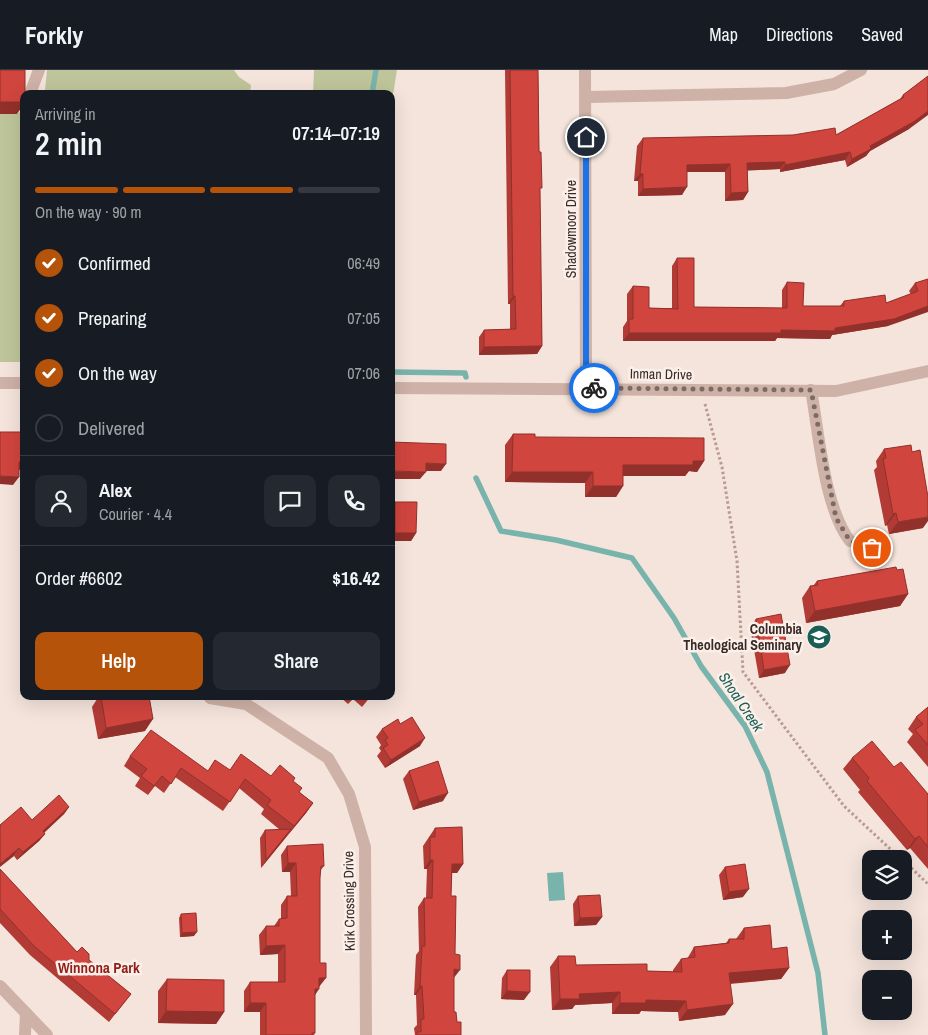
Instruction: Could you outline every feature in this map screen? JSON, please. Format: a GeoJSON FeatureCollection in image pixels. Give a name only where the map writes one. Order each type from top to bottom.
{"type":"FeatureCollection","features":[{"type":"Feature","properties":{"kind":"street"},"geometry":{"type":"LineString","coordinates":[[32,90],[39,70]]}},
{"type":"Feature","properties":{"kind":"street","name":"Shadowmoor Drive"},"geometry":{"type":"LineString","coordinates":[[585,70],[586,388]]}},
{"type":"Feature","properties":{"kind":"street"},"geometry":{"type":"LineString","coordinates":[[586,97],[786,93],[834,84],[861,70]]}},
{"type":"Feature","properties":{"kind":"street","name":"Inman Drive"},"geometry":{"type":"LineString","coordinates":[[395,388],[836,391],[928,370]]}},
{"type":"Feature","properties":{"kind":"street"},"geometry":{"type":"LineString","coordinates":[[0,383],[20,383]]}},
{"type":"Feature","properties":{"kind":"street"},"geometry":{"type":"LineString","coordinates":[[811,390],[826,473],[840,526],[850,541],[859,545],[883,549]]}},
{"type":"Feature","properties":{"kind":"street","name":"Kirk Crossing Drive"},"geometry":{"type":"LineString","coordinates":[[222,700],[246,704],[328,758],[349,794],[364,847],[366,1035]]}},
{"type":"Feature","properties":{"kind":"street"},"geometry":{"type":"LineString","coordinates":[[0,986],[47,1035]]}},
{"type":"Feature","properties":{"kind":"street"},"geometry":{"type":"LineString","coordinates":[[25,1035],[26,1014]]}},
{"type":"Feature","properties":{"kind":"path"},"geometry":{"type":"LineString","coordinates":[[701,390],[722,467],[737,561],[742,672],[844,806],[891,850]]}},
{"type":"Feature","properties":{"kind":"path"},"geometry":{"type":"LineString","coordinates":[[912,869],[928,884]]}},
{"type":"Feature","properties":{"kind":"green space"},"geometry":{"type":"Polygon","coordinates":[[[47,70],[234,70],[239,77],[251,85],[250,90],[45,90],[47,70]]]}},
{"type":"Feature","properties":{"kind":"green space"},"geometry":{"type":"Polygon","coordinates":[[[314,70],[397,70],[394,90],[313,90],[314,70]]]}},
{"type":"Feature","properties":{"kind":"green space"},"geometry":{"type":"Polygon","coordinates":[[[20,112],[20,362],[0,362],[0,114],[17,114],[20,112]]]}},
{"type":"Feature","properties":{"kind":"water"},"geometry":{"type":"Polygon","coordinates":[[[563,872],[565,900],[549,901],[547,873],[563,872]]]}},
{"type":"Feature","properties":{"kind":"building"},"geometry":{"type":"Polygon","coordinates":[[[0,70],[25,70],[25,90],[20,90],[20,102],[0,102],[0,70]]]}},
{"type":"Feature","properties":{"kind":"building"},"geometry":{"type":"Polygon","coordinates":[[[510,70],[538,70],[539,152],[541,152],[542,188],[540,188],[542,346],[484,347],[484,330],[516,329],[515,296],[513,296],[510,70]]]}},
{"type":"Feature","properties":{"kind":"building"},"geometry":{"type":"Polygon","coordinates":[[[928,76],[928,111],[915,121],[870,146],[871,149],[852,159],[850,152],[785,165],[785,162],[747,163],[748,192],[731,193],[730,164],[687,165],[687,187],[643,189],[643,174],[640,174],[643,138],[793,135],[835,128],[836,135],[904,97],[903,95],[928,76]]]}},
{"type":"Feature","properties":{"kind":"building"},"geometry":{"type":"Polygon","coordinates":[[[677,258],[694,258],[694,307],[787,308],[787,282],[804,283],[803,306],[844,306],[844,301],[885,295],[886,303],[918,291],[915,283],[928,279],[928,306],[894,319],[835,328],[835,331],[781,330],[781,333],[629,333],[629,319],[633,319],[633,286],[649,287],[649,308],[678,309],[677,258]]]}},
{"type":"Feature","properties":{"kind":"building"},"geometry":{"type":"Polygon","coordinates":[[[0,432],[20,432],[19,477],[0,476],[0,432]]]}},
{"type":"Feature","properties":{"kind":"building"},"geometry":{"type":"Polygon","coordinates":[[[513,434],[535,434],[535,437],[704,438],[704,461],[693,461],[693,465],[623,465],[623,486],[593,486],[593,472],[512,472],[513,434]]]}},
{"type":"Feature","properties":{"kind":"building"},"geometry":{"type":"Polygon","coordinates":[[[395,442],[446,444],[446,464],[426,463],[426,472],[395,471],[395,442]]]}},
{"type":"Feature","properties":{"kind":"building"},"geometry":{"type":"Polygon","coordinates":[[[911,445],[912,452],[920,450],[928,497],[928,517],[898,522],[896,513],[893,514],[883,459],[886,458],[884,449],[911,445]]]}},
{"type":"Feature","properties":{"kind":"building"},"geometry":{"type":"Polygon","coordinates":[[[395,502],[417,502],[416,533],[395,533],[395,502]]]}},
{"type":"Feature","properties":{"kind":"building"},"geometry":{"type":"Polygon","coordinates":[[[896,567],[897,570],[903,569],[908,594],[815,611],[810,586],[818,585],[817,581],[896,567]]]}},
{"type":"Feature","properties":{"kind":"building"},"geometry":{"type":"Polygon","coordinates":[[[781,614],[790,665],[764,670],[756,619],[781,614]]]}},
{"type":"Feature","properties":{"kind":"building"},"geometry":{"type":"Polygon","coordinates":[[[102,700],[150,700],[153,719],[106,728],[102,700]]]}},
{"type":"Feature","properties":{"kind":"building"},"geometry":{"type":"Polygon","coordinates":[[[928,707],[928,745],[915,730],[923,724],[916,717],[928,707]]]}},
{"type":"Feature","properties":{"kind":"building"},"geometry":{"type":"Polygon","coordinates":[[[412,717],[425,738],[391,760],[383,748],[388,745],[385,740],[388,738],[382,729],[398,719],[400,724],[412,717]]]}},
{"type":"Feature","properties":{"kind":"building"},"geometry":{"type":"Polygon","coordinates":[[[151,730],[208,771],[215,760],[230,770],[241,754],[271,776],[280,765],[295,778],[293,781],[302,788],[299,792],[313,803],[294,826],[267,805],[271,800],[245,779],[230,802],[181,768],[171,784],[162,776],[154,786],[141,776],[147,769],[130,756],[151,730]]]}},
{"type":"Feature","properties":{"kind":"building"},"geometry":{"type":"Polygon","coordinates":[[[872,741],[894,767],[901,762],[928,794],[928,847],[919,836],[915,839],[867,781],[869,778],[852,758],[872,741]]]}},
{"type":"Feature","properties":{"kind":"building"},"geometry":{"type":"Polygon","coordinates":[[[438,761],[448,793],[419,802],[409,771],[438,761]]]}},
{"type":"Feature","properties":{"kind":"building"},"geometry":{"type":"Polygon","coordinates":[[[59,795],[69,807],[43,831],[45,834],[23,852],[19,848],[0,864],[0,825],[21,807],[32,820],[59,795]]]}},
{"type":"Feature","properties":{"kind":"building"},"geometry":{"type":"Polygon","coordinates":[[[462,827],[463,864],[452,864],[451,896],[456,896],[455,954],[460,955],[460,970],[454,969],[454,1012],[456,1012],[457,1022],[461,1022],[461,1035],[417,1035],[417,1032],[421,1032],[421,1019],[424,1019],[422,986],[420,986],[422,946],[425,946],[424,898],[432,898],[433,860],[430,860],[430,837],[435,837],[435,828],[462,827]]]}},
{"type":"Feature","properties":{"kind":"building"},"geometry":{"type":"Polygon","coordinates":[[[291,829],[266,860],[265,830],[291,829]]]}},
{"type":"Feature","properties":{"kind":"building"},"geometry":{"type":"Polygon","coordinates":[[[323,844],[324,866],[321,866],[320,878],[320,963],[326,963],[326,978],[319,978],[319,989],[315,989],[315,1033],[312,1033],[312,1035],[266,1035],[266,1003],[250,1003],[250,982],[285,982],[285,945],[266,946],[266,926],[279,926],[279,919],[287,918],[287,896],[297,896],[296,863],[288,863],[287,846],[323,844]]]}},
{"type":"Feature","properties":{"kind":"building"},"geometry":{"type":"Polygon","coordinates":[[[745,864],[749,889],[729,892],[725,867],[745,864]]]}},
{"type":"Feature","properties":{"kind":"building"},"geometry":{"type":"Polygon","coordinates":[[[0,869],[77,952],[82,947],[89,954],[89,960],[131,994],[115,1014],[35,947],[0,909],[0,869]]]}},
{"type":"Feature","properties":{"kind":"building"},"geometry":{"type":"Polygon","coordinates":[[[600,895],[602,917],[580,918],[578,896],[600,895]]]}},
{"type":"Feature","properties":{"kind":"building"},"geometry":{"type":"Polygon","coordinates":[[[196,913],[197,932],[182,933],[181,914],[196,913]]]}},
{"type":"Feature","properties":{"kind":"building"},"geometry":{"type":"Polygon","coordinates":[[[770,925],[772,949],[787,947],[789,968],[729,973],[733,1004],[687,1010],[686,1001],[646,1000],[646,1003],[620,1003],[620,992],[579,994],[580,999],[560,999],[558,956],[575,956],[576,965],[647,964],[647,971],[682,972],[681,959],[695,957],[694,947],[729,943],[729,939],[744,939],[744,928],[770,925]]]}},
{"type":"Feature","properties":{"kind":"building"},"geometry":{"type":"Polygon","coordinates":[[[507,970],[530,970],[530,992],[507,991],[507,970]]]}},
{"type":"Feature","properties":{"kind":"building"},"geometry":{"type":"Polygon","coordinates":[[[167,979],[224,980],[224,1012],[166,1011],[167,979]]]}},
{"type":"Feature","properties":{"kind":"waterway","name":"Shoal Creek"},"geometry":{"type":"LineString","coordinates":[[373,90],[376,70]]}},
{"type":"Feature","properties":{"kind":"waterway","name":"Shoal Creek"},"geometry":{"type":"LineString","coordinates":[[395,372],[465,373],[466,377]]}},
{"type":"Feature","properties":{"kind":"waterway","name":"Shoal Creek"},"geometry":{"type":"LineString","coordinates":[[476,478],[501,531],[556,540],[632,558],[674,618],[701,666],[745,726],[767,772],[818,973],[825,1035]]}},
{"type":"Feature","properties":{"kind":"way so far"},"geometry":{"type":"LineString","coordinates":[[594,388],[811,390],[836,518],[850,541],[872,548]]}},
{"type":"Feature","properties":{"kind":"place","name":"Columbia Theological Seminary"},"geometry":{"type":"Point","coordinates":[819,637]}},
{"type":"Feature","properties":{"kind":"district","name":"Winnona Park"},"geometry":{"type":"Point","coordinates":[99,968]}},
{"type":"Feature","properties":{"kind":"route"},"geometry":{"type":"LineString","coordinates":[[586,137],[586,388],[594,388]]}}]}
